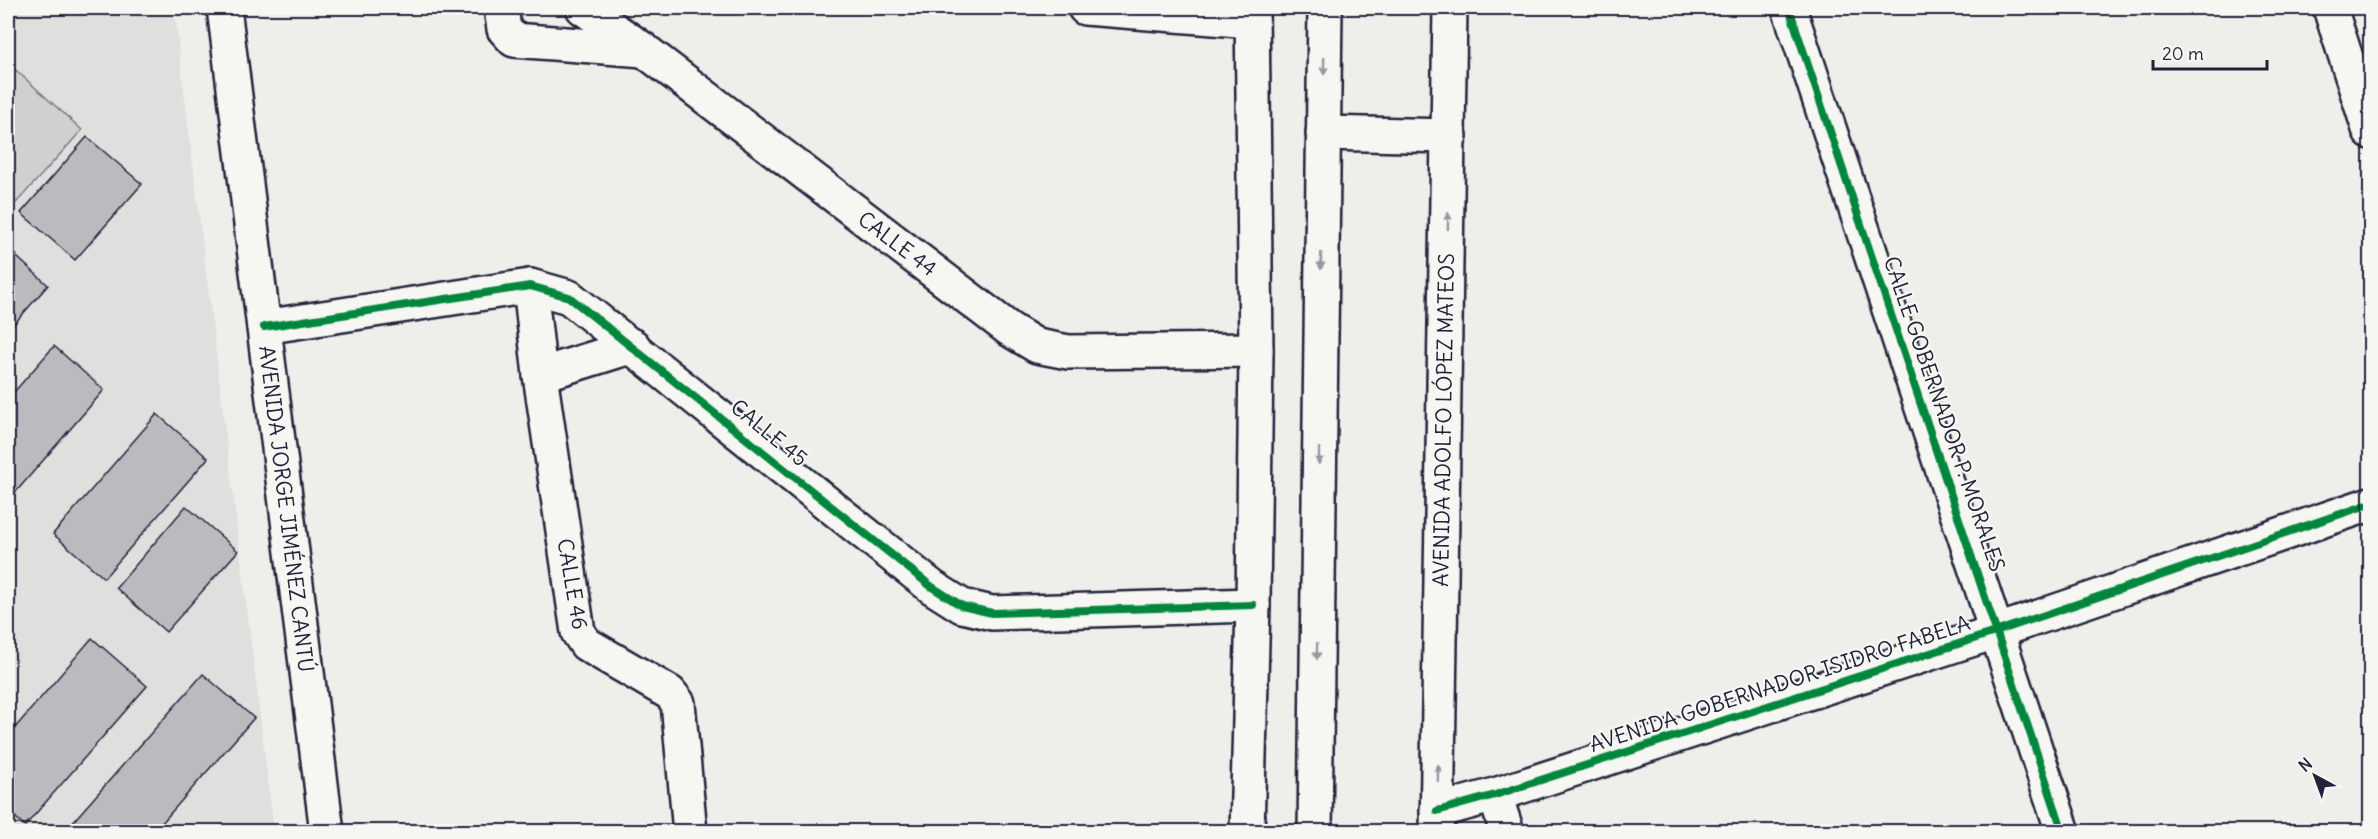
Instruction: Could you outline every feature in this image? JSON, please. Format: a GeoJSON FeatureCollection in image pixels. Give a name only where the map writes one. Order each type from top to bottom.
{"type":"FeatureCollection","features":[{"type":"Feature","properties":{"kind":"street","name":"AVENIDA JORGE JIMÉNEZ CANTÚ"},"geometry":{"type":"LineString","coordinates":[[224,8],[327,831]]}},
{"type":"Feature","properties":{"kind":"street"},"geometry":{"type":"LineString","coordinates":[[501,8],[504,29],[514,40],[644,50]]}},
{"type":"Feature","properties":{"kind":"street","name":"CALLE 44"},"geometry":{"type":"LineString","coordinates":[[583,8],[644,50],[1009,329],[1037,346],[1068,352],[1256,350]]}},
{"type":"Feature","properties":{"kind":"street"},"geometry":{"type":"LineString","coordinates":[[1084,8],[1252,14],[1256,350],[1247,831]]}},
{"type":"Feature","properties":{"kind":"street"},"geometry":{"type":"LineString","coordinates":[[1315,831],[1325,8]]}},
{"type":"Feature","properties":{"kind":"street","name":"AVENIDA ADOLFO LÓPEZ MATEOS"},"geometry":{"type":"LineString","coordinates":[[1437,821],[1450,136],[1450,8]]}},
{"type":"Feature","properties":{"kind":"street","name":"CALLE GOBERNADOR P. MORALES"},"geometry":{"type":"LineString","coordinates":[[1789,8],[2063,831]]}},
{"type":"Feature","properties":{"kind":"street"},"geometry":{"type":"LineString","coordinates":[[2330,8],[2370,132]]}},
{"type":"Feature","properties":{"kind":"street"},"geometry":{"type":"LineString","coordinates":[[1323,133],[1450,136]]}},
{"type":"Feature","properties":{"kind":"street","name":"CALLE 45"},"geometry":{"type":"LineString","coordinates":[[264,327],[530,286],[569,297],[932,587],[962,606],[992,613],[1253,605]]}},
{"type":"Feature","properties":{"kind":"street","name":"CALLE 46"},"geometry":{"type":"LineString","coordinates":[[530,286],[540,375],[578,632],[586,644],[670,693],[678,703],[690,831]]}},
{"type":"Feature","properties":{"kind":"street"},"geometry":{"type":"LineString","coordinates":[[540,375],[633,346]]}},
{"type":"Feature","properties":{"kind":"street","name":"AVENIDA GOBERNADOR ISIDRO FABELA"},"geometry":{"type":"LineString","coordinates":[[1437,821],[1495,795],[1998,632],[2370,504]]}},
{"type":"Feature","properties":{"kind":"street"},"geometry":{"type":"LineString","coordinates":[[1495,795],[1507,831]]}},
{"type":"Feature","properties":{"kind":"shaded area"},"geometry":{"type":"Polygon","coordinates":[[[8,8],[174,8],[274,831],[8,831],[8,8]]]}},
{"type":"Feature","properties":{"kind":"shaded area"},"geometry":{"type":"Polygon","coordinates":[[[8,63],[82,130],[16,203],[8,195],[8,63]]]}},
{"type":"Feature","properties":{"kind":"building"},"geometry":{"type":"Polygon","coordinates":[[[87,137],[142,184],[75,260],[21,213],[87,137]]]}},
{"type":"Feature","properties":{"kind":"building"},"geometry":{"type":"Polygon","coordinates":[[[8,249],[48,285],[8,331],[8,249]]]}},
{"type":"Feature","properties":{"kind":"building"},"geometry":{"type":"Polygon","coordinates":[[[54,346],[104,390],[8,501],[8,399],[54,346]]]}},
{"type":"Feature","properties":{"kind":"building"},"geometry":{"type":"Polygon","coordinates":[[[157,414],[208,458],[104,578],[53,534],[157,414]]]}},
{"type":"Feature","properties":{"kind":"building"},"geometry":{"type":"Polygon","coordinates":[[[186,506],[238,551],[166,632],[116,588],[186,506]]]}},
{"type":"Feature","properties":{"kind":"building"},"geometry":{"type":"Polygon","coordinates":[[[92,638],[147,686],[25,826],[8,811],[8,736],[92,638]]]}},
{"type":"Feature","properties":{"kind":"building"},"geometry":{"type":"Polygon","coordinates":[[[203,674],[254,718],[154,832],[64,832],[203,674]]]}},
{"type":"Feature","properties":{"kind":"cycle path"},"geometry":{"type":"LineString","coordinates":[[1789,8],[2063,832]]}},
{"type":"Feature","properties":{"kind":"cycle path"},"geometry":{"type":"LineString","coordinates":[[264,327],[530,286],[569,297],[932,587],[962,606],[992,613],[1253,605]]}},
{"type":"Feature","properties":{"kind":"cycle path"},"geometry":{"type":"LineString","coordinates":[[1437,811],[1495,795],[1998,631],[2370,504]]}}]}
